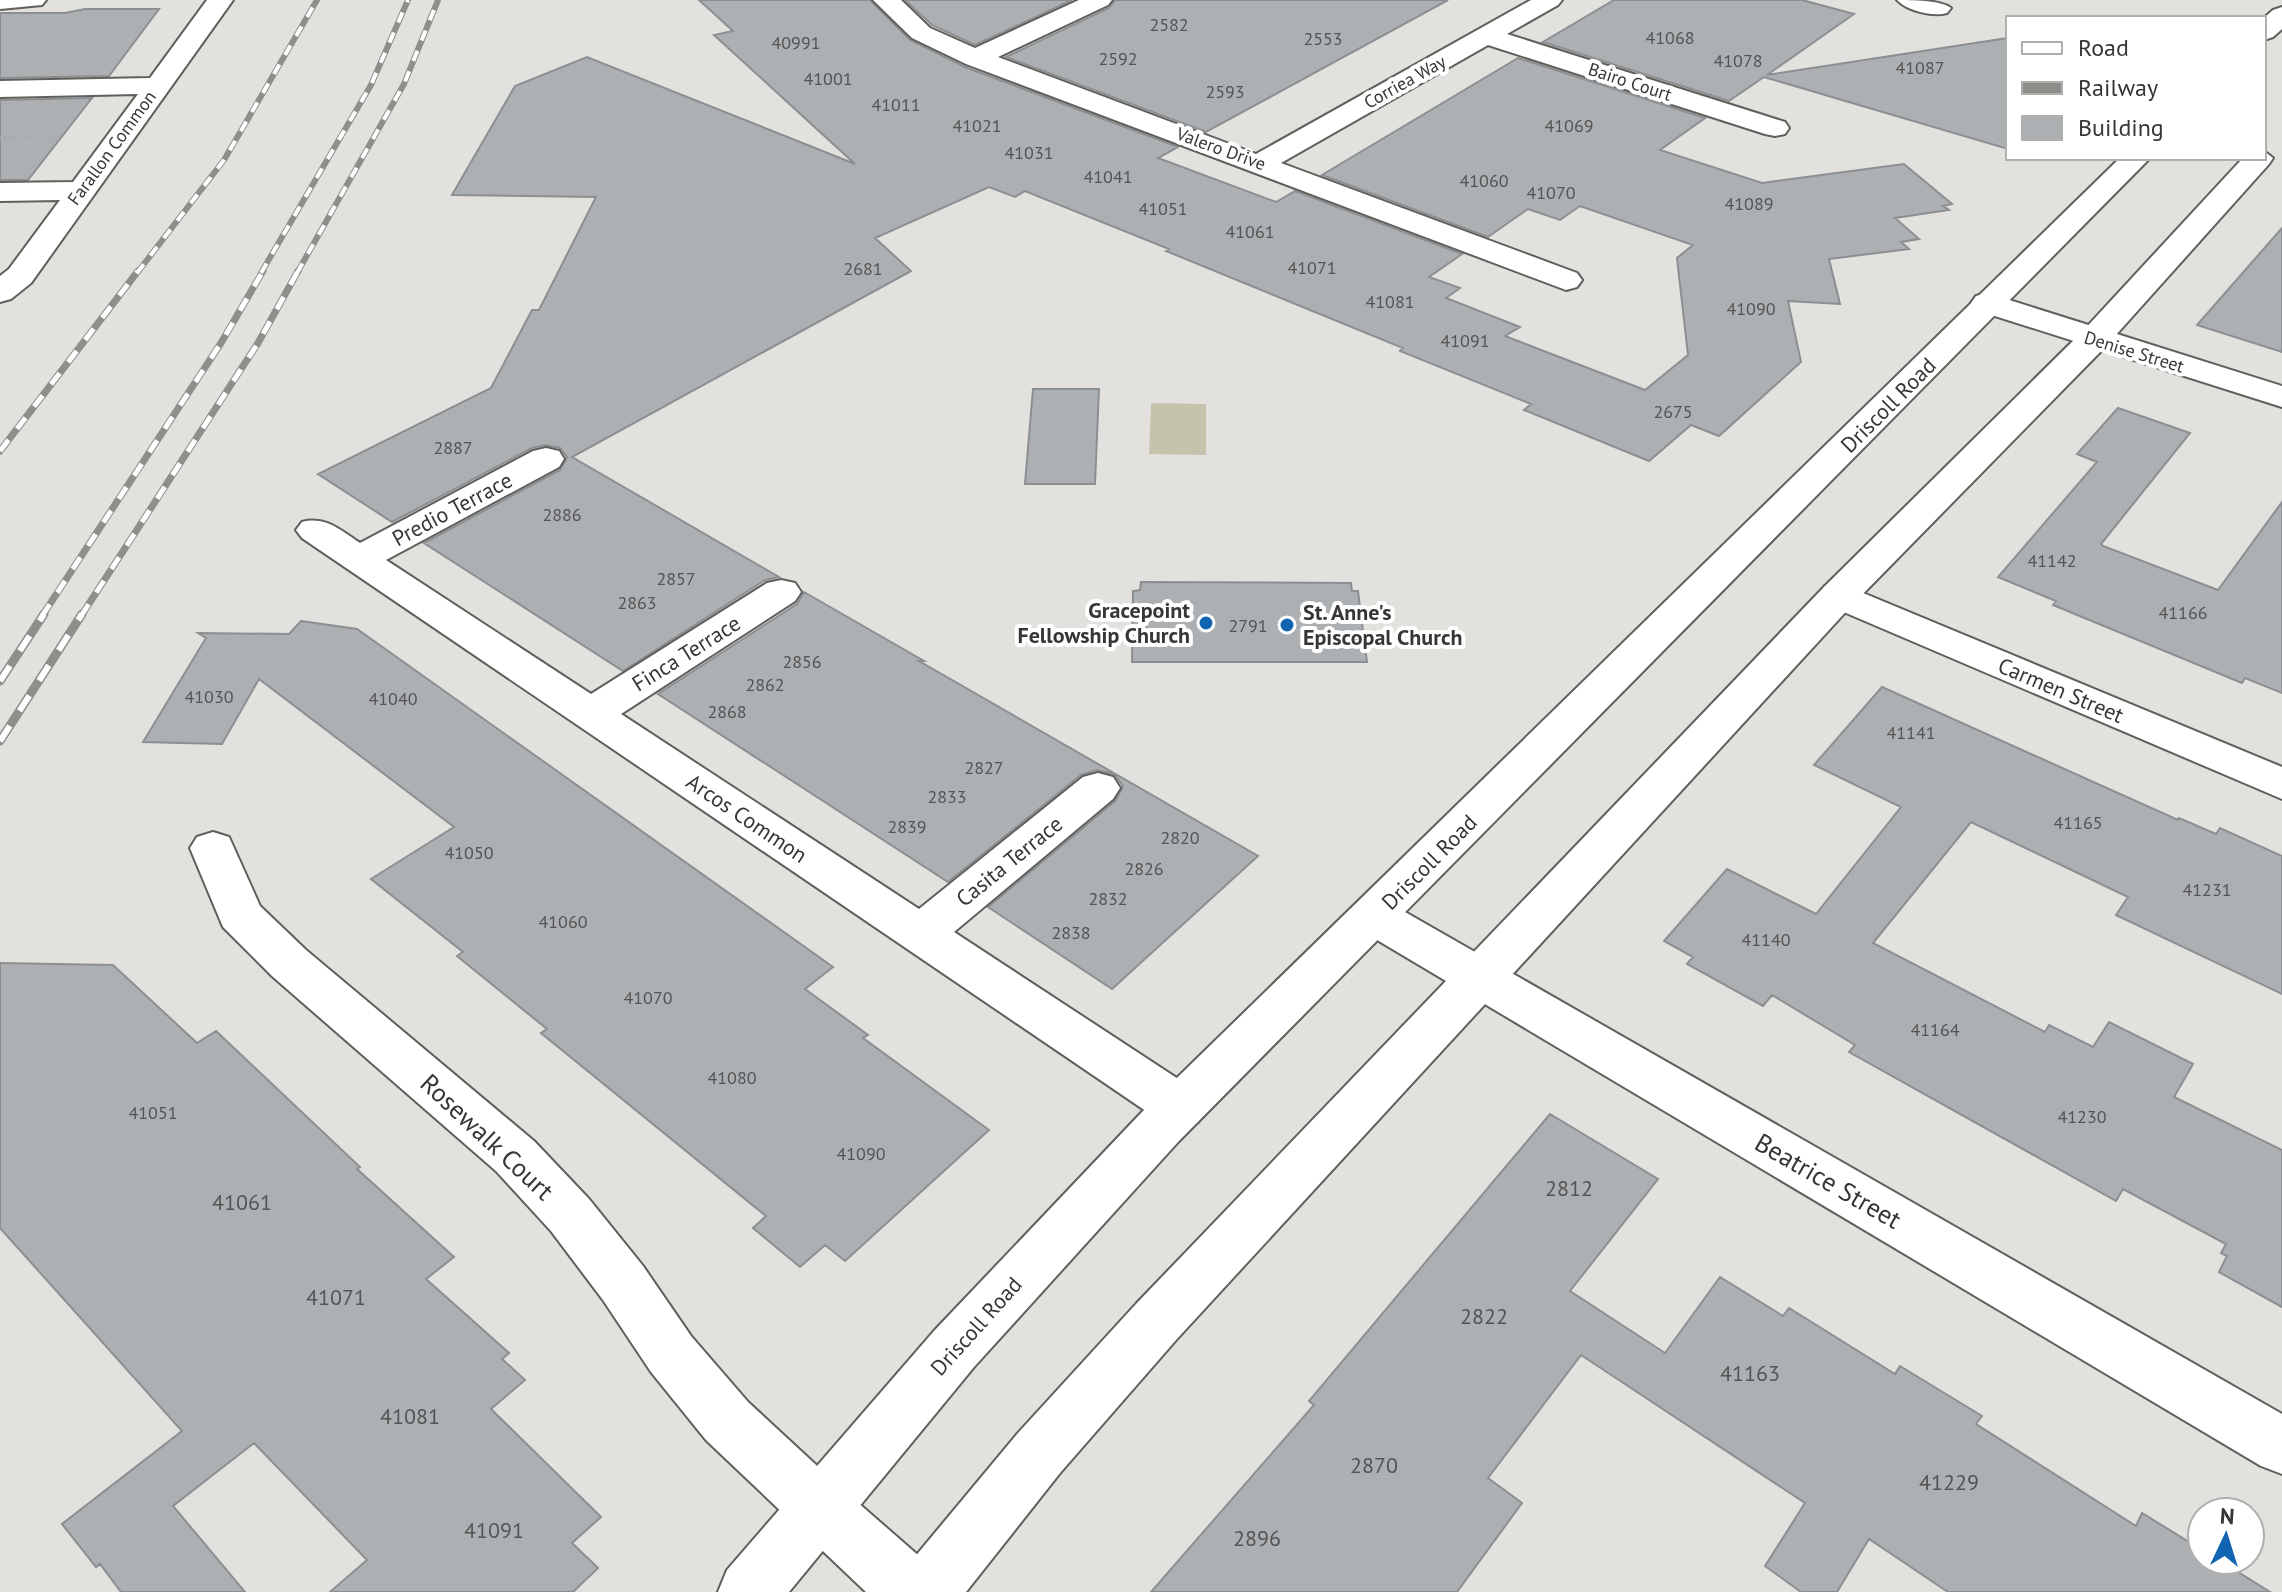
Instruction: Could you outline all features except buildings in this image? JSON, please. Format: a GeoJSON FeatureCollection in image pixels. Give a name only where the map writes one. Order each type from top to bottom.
{"type":"FeatureCollection","features":[{"type":"Feature","properties":{"kind":"street"},"geometry":{"type":"LineString","coordinates":[[0,1],[33,0]]}},
{"type":"Feature","properties":{"kind":"street","name":"Farallon Common"},"geometry":{"type":"LineString","coordinates":[[0,292],[20,276],[220,0]]}},
{"type":"Feature","properties":{"kind":"street","name":"Valero Drive"},"geometry":{"type":"LineString","coordinates":[[886,0],[921,33],[975,58],[1566,280]]}},
{"type":"Feature","properties":{"kind":"street"},"geometry":{"type":"LineString","coordinates":[[975,58],[1099,0]]}},
{"type":"Feature","properties":{"kind":"street","name":"Corriea Way"},"geometry":{"type":"LineString","coordinates":[[1260,163],[1549,0]]}},
{"type":"Feature","properties":{"kind":"street"},"geometry":{"type":"LineString","coordinates":[[1910,0],[1938,8]]}},
{"type":"Feature","properties":{"kind":"street"},"geometry":{"type":"LineString","coordinates":[[2266,30],[2282,15]]}},
{"type":"Feature","properties":{"kind":"street","name":"Bairo Court"},"geometry":{"type":"LineString","coordinates":[[1485,36],[1775,128]]}},
{"type":"Feature","properties":{"kind":"street"},"geometry":{"type":"LineString","coordinates":[[0,89],[157,86]]}},
{"type":"Feature","properties":{"kind":"street","name":"Driscoll Road"},"geometry":{"type":"LineString","coordinates":[[749,1592],[954,1349],[1180,1107],[1739,556],[1987,303],[2134,160]]}},
{"type":"Feature","properties":{"kind":"street"},"geometry":{"type":"LineString","coordinates":[[926,1592],[1039,1453],[1156,1322],[1839,595],[2094,339],[2257,160]]}},
{"type":"Feature","properties":{"kind":"street"},"geometry":{"type":"LineString","coordinates":[[0,192],[82,191]]}},
{"type":"Feature","properties":{"kind":"street","name":"Denise Street"},"geometry":{"type":"LineString","coordinates":[[1987,303],[2282,397]]}},
{"type":"Feature","properties":{"kind":"street","name":"Predio Terrace"},"geometry":{"type":"LineString","coordinates":[[358,559],[546,459]]}},
{"type":"Feature","properties":{"kind":"street","name":"Arcos Common"},"geometry":{"type":"LineString","coordinates":[[315,530],[1180,1107]]}},
{"type":"Feature","properties":{"kind":"street","name":"Finca Terrace"},"geometry":{"type":"LineString","coordinates":[[590,714],[781,592]]}},
{"type":"Feature","properties":{"kind":"street","name":"Carmen Street"},"geometry":{"type":"LineString","coordinates":[[1839,595],[2282,784]]}},
{"type":"Feature","properties":{"kind":"street","name":"Casita Terrace"},"geometry":{"type":"LineString","coordinates":[[920,934],[1098,788]]}},
{"type":"Feature","properties":{"kind":"street","name":"Rosewalk Court"},"geometry":{"type":"LineString","coordinates":[[213,848],[240,915],[289,963],[515,1156],[570,1215],[623,1283],[671,1354],[727,1421],[819,1509],[913,1592]]}},
{"type":"Feature","properties":{"kind":"street","name":"Beatrice Street"},"geometry":{"type":"LineString","coordinates":[[1374,916],[2282,1446]]}},
{"type":"Feature","properties":{"kind":"path"},"geometry":{"type":"LineString","coordinates":[[0,138],[78,136]]}},
{"type":"Feature","properties":{"kind":"shaded area"},"geometry":{"type":"Polygon","coordinates":[[[1151,403],[1206,404],[1206,455],[1149,454],[1151,403]]]}},
{"type":"Feature","properties":{"kind":"railway"},"geometry":{"type":"LineString","coordinates":[[137,273],[224,160],[317,0]]}},
{"type":"Feature","properties":{"kind":"railway"},"geometry":{"type":"LineString","coordinates":[[261,273],[371,85],[408,0]]}},
{"type":"Feature","properties":{"kind":"railway"},"geometry":{"type":"LineString","coordinates":[[297,273],[404,84],[438,0]]}},
{"type":"Feature","properties":{"kind":"railway"},"geometry":{"type":"LineString","coordinates":[[0,451],[138,271]]}},
{"type":"Feature","properties":{"kind":"railway"},"geometry":{"type":"LineString","coordinates":[[42,616],[221,343],[263,271]]}},
{"type":"Feature","properties":{"kind":"railway"},"geometry":{"type":"LineString","coordinates":[[81,616],[258,343],[298,271]]}},
{"type":"Feature","properties":{"kind":"railway"},"geometry":{"type":"LineString","coordinates":[[0,681],[44,614]]}},
{"type":"Feature","properties":{"kind":"railway"},"geometry":{"type":"LineString","coordinates":[[0,741],[82,614]]}},
{"type":"Feature","properties":{"kind":"place","name":"Gracepoint Fellowship Church"},"geometry":{"type":"Point","coordinates":[1206,623]}},
{"type":"Feature","properties":{"kind":"place","name":"St. Anne's Episcopal Church"},"geometry":{"type":"Point","coordinates":[1287,625]}}]}
